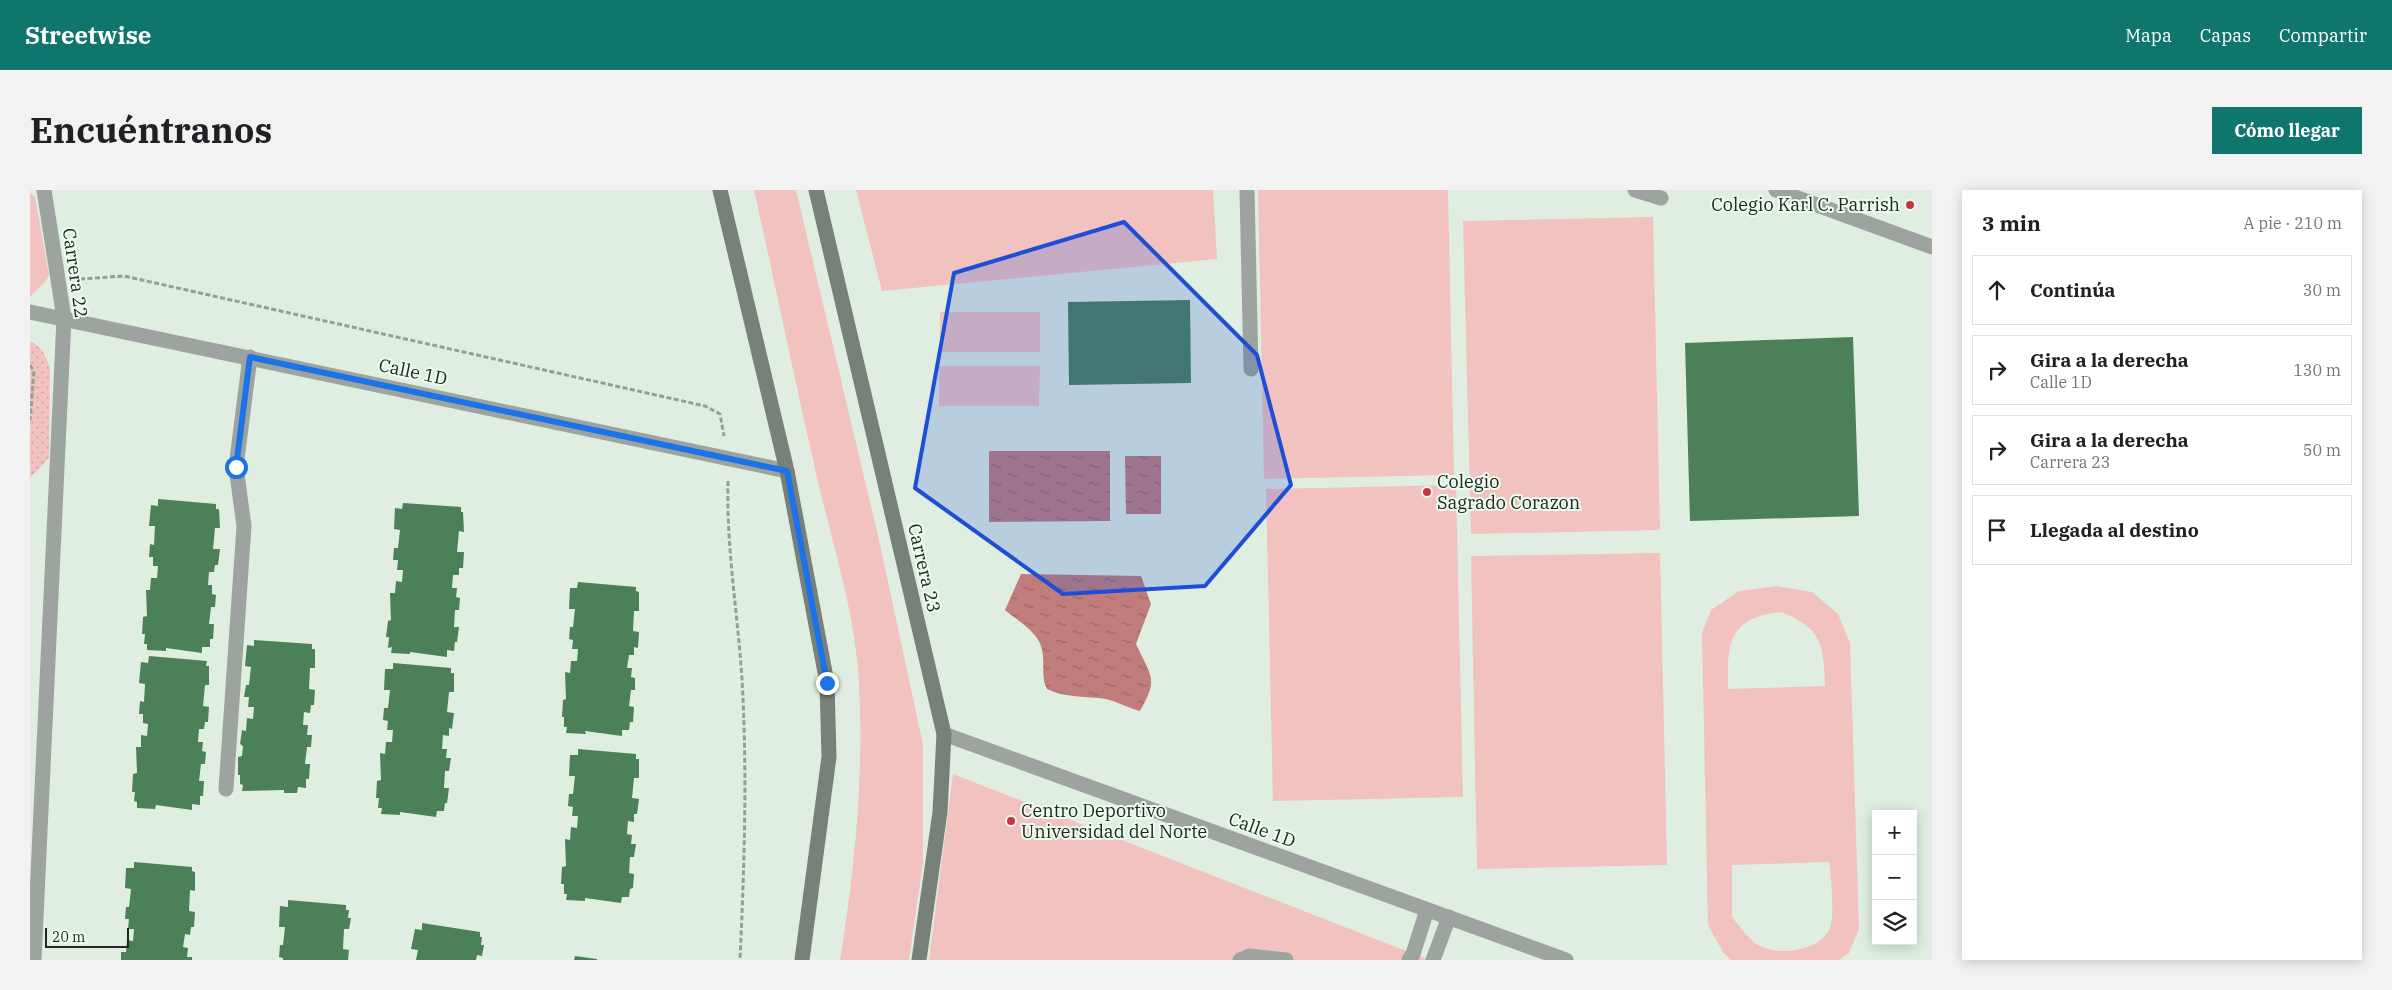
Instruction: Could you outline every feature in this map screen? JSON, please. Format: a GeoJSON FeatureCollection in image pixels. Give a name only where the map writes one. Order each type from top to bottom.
{"type":"FeatureCollection","features":[{"type":"Feature","properties":{"kind":"main road"},"geometry":{"type":"LineString","coordinates":[[720,190],[787,471],[827,692],[829,757],[802,960]]}},
{"type":"Feature","properties":{"kind":"main road","name":"Carrera 23"},"geometry":{"type":"LineString","coordinates":[[816,190],[944,734],[940,812],[919,960]]}},
{"type":"Feature","properties":{"kind":"street","name":"Carrera 22"},"geometry":{"type":"LineString","coordinates":[[34,960],[64,318],[44,190]]}},
{"type":"Feature","properties":{"kind":"street"},"geometry":{"type":"LineString","coordinates":[[1247,190],[1251,369]]}},
{"type":"Feature","properties":{"kind":"street"},"geometry":{"type":"LineString","coordinates":[[1635,190],[1661,198]]}},
{"type":"Feature","properties":{"kind":"street"},"geometry":{"type":"LineString","coordinates":[[1776,190],[1932,247]]}},
{"type":"Feature","properties":{"kind":"street","name":"Calle 1D"},"geometry":{"type":"LineString","coordinates":[[30,312],[787,471]]}},
{"type":"Feature","properties":{"kind":"street"},"geometry":{"type":"LineString","coordinates":[[226,789],[244,526],[236,467],[250,357]]}},
{"type":"Feature","properties":{"kind":"street","name":"Calle 1D"},"geometry":{"type":"LineString","coordinates":[[944,734],[1566,960]]}},
{"type":"Feature","properties":{"kind":"street"},"geometry":{"type":"LineString","coordinates":[[1409,960],[1413,954],[1427,910]]}},
{"type":"Feature","properties":{"kind":"street"},"geometry":{"type":"LineString","coordinates":[[1433,960],[1449,917]]}},
{"type":"Feature","properties":{"kind":"street"},"geometry":{"type":"LineString","coordinates":[[1240,960],[1249,956],[1286,960]]}},
{"type":"Feature","properties":{"kind":"path"},"geometry":{"type":"LineString","coordinates":[[58,280],[124,276],[705,406],[720,414],[728,458],[727,517],[743,697],[744,872],[740,960]]}},
{"type":"Feature","properties":{"kind":"path"},"geometry":{"type":"LineString","coordinates":[[30,365],[34,371],[30,420]]}},
{"type":"Feature","properties":{"kind":"highlighted area"},"geometry":{"type":"Polygon","coordinates":[[[1124,222],[1257,355],[1291,485],[1205,586],[1063,594],[915,488],[954,273],[1124,222]]]}},
{"type":"Feature","properties":{"kind":"shaded area"},"geometry":{"type":"Polygon","coordinates":[[[754,190],[796,190],[879,540],[923,745],[923,863],[909,960],[840,960],[854,856],[859,786],[860,717],[857,657],[844,583],[819,486],[754,190]]]}},
{"type":"Feature","properties":{"kind":"shaded area"},"geometry":{"type":"Polygon","coordinates":[[[856,190],[1213,190],[1217,259],[882,291],[856,190]]]}},
{"type":"Feature","properties":{"kind":"shaded area"},"geometry":{"type":"Polygon","coordinates":[[[1258,190],[1448,190],[1454,475],[1264,479],[1258,190]]]}},
{"type":"Feature","properties":{"kind":"shaded area"},"geometry":{"type":"Polygon","coordinates":[[[30,193],[35,197],[49,275],[45,282],[30,297],[30,193]]]}},
{"type":"Feature","properties":{"kind":"shaded area"},"geometry":{"type":"Polygon","coordinates":[[[1653,217],[1660,530],[1471,534],[1463,221],[1653,217]]]}},
{"type":"Feature","properties":{"kind":"shaded area"},"geometry":{"type":"Polygon","coordinates":[[[940,312],[1040,312],[1040,352],[940,352],[940,312]]]}},
{"type":"Feature","properties":{"kind":"shaded area"},"geometry":{"type":"Polygon","coordinates":[[[30,342],[41,349],[46,356],[50,369],[49,458],[30,478],[30,342]]]}},
{"type":"Feature","properties":{"kind":"shaded area"},"geometry":{"type":"Polygon","coordinates":[[[939,366],[1040,366],[1039,406],[939,406],[939,366]]]}},
{"type":"Feature","properties":{"kind":"shaded area"},"geometry":{"type":"Polygon","coordinates":[[[1456,485],[1463,797],[1273,801],[1266,489],[1456,485]]]}},
{"type":"Feature","properties":{"kind":"shaded area"},"geometry":{"type":"Polygon","coordinates":[[[1660,553],[1667,865],[1477,869],[1471,556],[1660,553]]]}},
{"type":"Feature","properties":{"kind":"shaded area"},"geometry":{"type":"Polygon","coordinates":[[[1777,586],[1812,592],[1838,614],[1850,643],[1859,929],[1849,953],[1839,960],[1731,960],[1723,952],[1708,925],[1702,633],[1711,610],[1739,591],[1777,586]],[[1782,612],[1764,615],[1741,626],[1731,645],[1728,689],[1825,686],[1822,649],[1818,640],[1805,625],[1782,612]],[[1829,862],[1732,865],[1732,917],[1755,943],[1764,948],[1786,951],[1798,950],[1819,941],[1827,933],[1832,919],[1829,862]]]}},
{"type":"Feature","properties":{"kind":"shaded area","name":"Centro Deportivo Universidad del Norte"},"geometry":{"type":"Polygon","coordinates":[[[953,774],[1429,960],[929,960],[953,774]]]}},
{"type":"Feature","properties":{"kind":"water"},"geometry":{"type":"Polygon","coordinates":[[[989,451],[1110,451],[1110,521],[989,522],[989,451]]]}},
{"type":"Feature","properties":{"kind":"water"},"geometry":{"type":"Polygon","coordinates":[[[1125,456],[1161,456],[1161,514],[1126,514],[1125,456]]]}},
{"type":"Feature","properties":{"kind":"water"},"geometry":{"type":"Polygon","coordinates":[[[1021,574],[1141,576],[1151,604],[1136,644],[1149,671],[1151,684],[1150,691],[1140,711],[1106,699],[1068,695],[1047,689],[1039,641],[1026,627],[1005,610],[1021,574]]]}},
{"type":"Feature","properties":{"kind":"building"},"geometry":{"type":"Polygon","coordinates":[[[1190,300],[1191,383],[1069,385],[1068,302],[1190,300]]]}},
{"type":"Feature","properties":{"kind":"building"},"geometry":{"type":"Polygon","coordinates":[[[1853,337],[1859,516],[1690,521],[1685,343],[1853,337]]]}},
{"type":"Feature","properties":{"kind":"building"},"geometry":{"type":"Polygon","coordinates":[[[158,499],[216,504],[216,509],[219,509],[220,528],[215,528],[213,549],[220,549],[218,565],[215,565],[214,572],[209,572],[208,585],[212,585],[212,594],[216,595],[215,607],[211,607],[209,624],[214,624],[213,639],[210,639],[210,647],[202,647],[202,653],[166,648],[166,651],[147,650],[147,644],[144,644],[145,634],[142,634],[143,617],[147,616],[146,590],[150,590],[151,578],[157,578],[158,566],[153,566],[153,557],[149,557],[150,544],[154,545],[155,526],[149,526],[151,505],[158,506],[158,499]]]}},
{"type":"Feature","properties":{"kind":"building"},"geometry":{"type":"Polygon","coordinates":[[[403,503],[461,507],[461,512],[463,512],[464,532],[459,531],[457,552],[464,552],[463,568],[459,568],[459,575],[453,575],[452,588],[457,588],[456,597],[460,598],[459,610],[455,610],[454,627],[459,627],[454,651],[447,650],[447,657],[410,652],[410,654],[391,653],[392,647],[388,648],[389,637],[386,637],[388,621],[391,620],[390,593],[395,593],[396,581],[402,582],[403,570],[397,570],[398,560],[393,560],[394,548],[398,548],[400,530],[394,529],[395,508],[402,509],[403,503]]]}},
{"type":"Feature","properties":{"kind":"building"},"geometry":{"type":"Polygon","coordinates":[[[578,582],[636,587],[636,591],[639,592],[639,611],[634,611],[633,631],[639,632],[638,648],[634,647],[634,655],[629,655],[627,668],[632,668],[631,677],[635,678],[635,690],[631,690],[629,706],[634,707],[633,722],[630,722],[629,730],[622,730],[622,736],[585,731],[586,734],[566,733],[567,727],[564,727],[564,717],[562,717],[563,700],[566,699],[565,672],[570,673],[571,661],[577,661],[578,649],[572,649],[573,640],[569,639],[570,627],[573,627],[575,609],[569,609],[570,588],[577,588],[578,582]]]}},
{"type":"Feature","properties":{"kind":"building"},"geometry":{"type":"Polygon","coordinates":[[[254,640],[312,644],[312,649],[315,649],[315,668],[310,668],[309,689],[315,690],[314,705],[311,705],[310,713],[304,712],[303,725],[308,725],[307,735],[312,735],[311,747],[307,747],[305,764],[310,764],[309,779],[306,779],[306,788],[298,787],[297,793],[284,793],[284,790],[242,791],[243,785],[240,784],[238,757],[242,756],[243,746],[240,744],[242,730],[246,731],[247,718],[253,719],[254,707],[248,707],[249,697],[244,697],[246,685],[249,685],[251,667],[245,666],[247,645],[254,646],[254,640]]]}},
{"type":"Feature","properties":{"kind":"building"},"geometry":{"type":"Polygon","coordinates":[[[149,656],[207,661],[206,666],[209,666],[209,685],[205,685],[203,706],[209,707],[208,722],[205,722],[204,729],[199,729],[198,742],[203,742],[202,751],[206,752],[205,764],[201,764],[199,781],[204,781],[203,796],[200,796],[200,805],[192,804],[192,810],[156,805],[155,809],[137,808],[137,802],[134,801],[135,792],[132,792],[133,774],[137,773],[136,747],[141,747],[141,735],[147,736],[148,724],[143,723],[143,714],[139,714],[140,701],[144,702],[145,684],[139,683],[141,662],[148,663],[149,656]]]}},
{"type":"Feature","properties":{"kind":"building"},"geometry":{"type":"Polygon","coordinates":[[[393,663],[451,668],[451,673],[454,673],[454,692],[449,692],[447,712],[454,713],[452,729],[449,728],[449,736],[443,735],[442,749],[447,749],[446,758],[451,758],[449,771],[445,771],[444,788],[449,788],[444,811],[437,811],[436,817],[400,812],[400,815],[381,814],[382,808],[378,808],[379,798],[376,798],[377,781],[381,780],[380,753],[385,754],[386,742],[392,742],[393,730],[387,730],[388,721],[383,720],[384,708],[388,708],[390,690],[384,690],[385,669],[393,669],[393,663]]]}},
{"type":"Feature","properties":{"kind":"building"},"geometry":{"type":"Polygon","coordinates":[[[578,749],[636,754],[636,759],[639,759],[639,778],[634,778],[632,798],[639,799],[637,814],[634,814],[634,822],[628,821],[627,834],[632,835],[631,844],[636,844],[634,857],[630,857],[629,873],[634,874],[633,888],[630,889],[629,897],[622,897],[621,903],[585,898],[585,901],[566,900],[567,894],[564,894],[564,884],[561,884],[562,867],[566,866],[565,839],[570,840],[571,827],[577,828],[578,816],[572,816],[573,807],[568,806],[569,794],[573,794],[575,776],[569,776],[570,755],[578,755],[578,749]]]}},
{"type":"Feature","properties":{"kind":"building"},"geometry":{"type":"Polygon","coordinates":[[[134,862],[192,867],[192,871],[195,872],[195,891],[190,890],[189,911],[195,912],[194,927],[191,927],[190,935],[185,934],[183,947],[188,948],[187,957],[192,957],[192,960],[121,960],[121,952],[126,952],[127,940],[133,941],[134,929],[128,929],[129,919],[125,919],[126,907],[129,907],[131,889],[125,888],[126,868],[134,868],[134,862]]]}},
{"type":"Feature","properties":{"kind":"building"},"geometry":{"type":"Polygon","coordinates":[[[288,900],[346,905],[346,910],[349,910],[348,918],[351,918],[349,929],[344,929],[343,949],[349,950],[348,960],[283,960],[283,958],[279,957],[280,945],[283,945],[285,927],[279,927],[280,906],[288,907],[288,900]]]}},
{"type":"Feature","properties":{"kind":"building"},"geometry":{"type":"Polygon","coordinates":[[[422,923],[480,932],[480,937],[482,937],[481,945],[484,945],[482,956],[477,955],[476,960],[416,960],[418,950],[411,949],[415,929],[422,930],[422,923]]]}},
{"type":"Feature","properties":{"kind":"building"},"geometry":{"type":"Polygon","coordinates":[[[575,956],[597,959],[597,960],[574,960],[575,956]]]}},
{"type":"Feature","properties":{"kind":"place","name":"Colegio Karl C. Parrish"},"geometry":{"type":"Point","coordinates":[1910,205]}},
{"type":"Feature","properties":{"kind":"place","name":"Colegio Sagrado Corazon"},"geometry":{"type":"Point","coordinates":[1427,492]}},
{"type":"Feature","properties":{"kind":"place","name":"Centro Deportivo Universidad del Norte"},"geometry":{"type":"Point","coordinates":[1011,821]}},
{"type":"Feature","properties":{"kind":"route"},"geometry":{"type":"LineString","coordinates":[[236,467],[250,357],[787,471],[827,683]]}}]}
